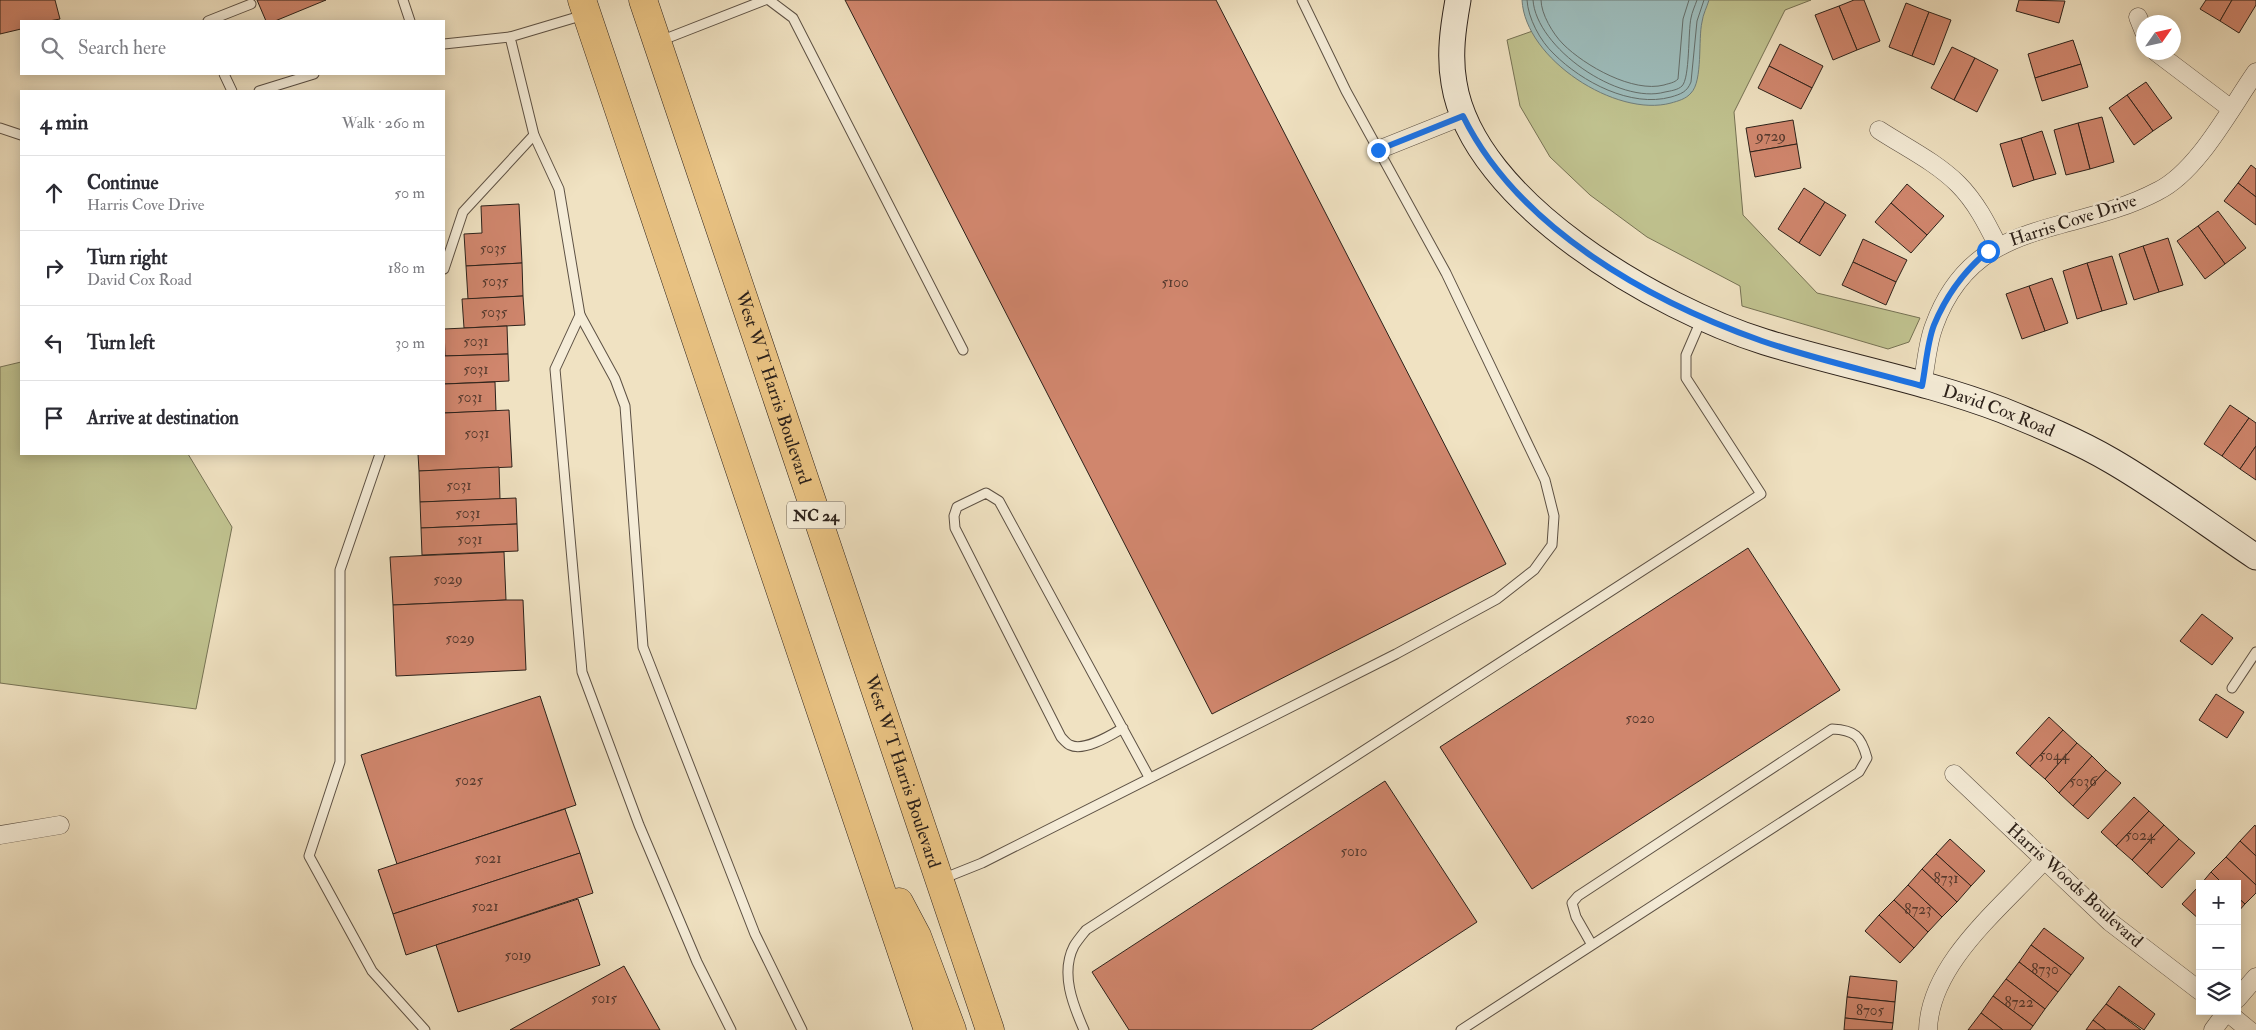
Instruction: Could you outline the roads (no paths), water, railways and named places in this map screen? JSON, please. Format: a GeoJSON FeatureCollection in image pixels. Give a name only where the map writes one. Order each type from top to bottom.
{"type":"FeatureCollection","features":[{"type":"Feature","properties":{"kind":"main road","name":"West W T Harris Boulevard"},"geometry":{"type":"LineString","coordinates":[[643,0],[990,1030]]}},
{"type":"Feature","properties":{"kind":"main road","name":"David Cox Road"},"geometry":{"type":"LineString","coordinates":[[1458,0],[1452,34],[1451,56],[1454,85],[1463,116],[1489,161],[1518,194],[1548,222],[1621,275],[1656,296],[1702,318],[1763,341],[2002,410],[2110,460],[2256,558]]}},
{"type":"Feature","properties":{"kind":"main road"},"geometry":{"type":"LineString","coordinates":[[585,7],[928,1030]]}},
{"type":"Feature","properties":{"kind":"main road"},"geometry":{"type":"LineString","coordinates":[[862,832],[917,936],[952,1030]]}},
{"type":"Feature","properties":{"kind":"street"},"geometry":{"type":"LineString","coordinates":[[2167,60],[2230,108]]}},
{"type":"Feature","properties":{"kind":"street","name":"Harris Cove Drive"},"geometry":{"type":"LineString","coordinates":[[1922,386],[1934,326],[1952,289],[1976,261],[2014,238],[2121,207],[2159,191],[2186,170],[2206,146],[2256,72]]}},
{"type":"Feature","properties":{"kind":"street"},"geometry":{"type":"LineString","coordinates":[[1378,150],[1463,116]]}},
{"type":"Feature","properties":{"kind":"street"},"geometry":{"type":"LineString","coordinates":[[1879,130],[1945,173],[1959,185],[1981,214],[1998,246]]}},
{"type":"Feature","properties":{"kind":"street","name":"Harris Woods Boulevard"},"geometry":{"type":"LineString","coordinates":[[1954,774],[2110,922],[2196,988]]}},
{"type":"Feature","properties":{"kind":"street"},"geometry":{"type":"LineString","coordinates":[[0,834],[60,825]]}},
{"type":"Feature","properties":{"kind":"street"},"geometry":{"type":"LineString","coordinates":[[1928,1030],[1936,994],[1953,959],[2045,859]]}},
{"type":"Feature","properties":{"kind":"street"},"geometry":{"type":"LineString","coordinates":[[2241,994],[2256,977]]}},
{"type":"Feature","properties":{"kind":"street"},"geometry":{"type":"LineString","coordinates":[[2213,1030],[2223,1015]]}},
{"type":"Feature","properties":{"kind":"street"},"geometry":{"type":"LineString","coordinates":[[2231,1015],[2249,1030]]}},
{"type":"Feature","properties":{"kind":"lane"},"geometry":{"type":"LineString","coordinates":[[404,0],[410,20]]}},
{"type":"Feature","properties":{"kind":"lane"},"geometry":{"type":"LineString","coordinates":[[657,42],[765,0]]}},
{"type":"Feature","properties":{"kind":"lane"},"geometry":{"type":"LineString","coordinates":[[770,0],[792,18],[963,350]]}},
{"type":"Feature","properties":{"kind":"lane"},"geometry":{"type":"LineString","coordinates":[[940,880],[982,863],[1149,777],[1396,654],[1497,599],[1534,570],[1552,545],[1554,516],[1545,480],[1446,273],[1346,90],[1302,0]]}},
{"type":"Feature","properties":{"kind":"lane"},"geometry":{"type":"LineString","coordinates":[[211,20],[251,4]]}},
{"type":"Feature","properties":{"kind":"lane"},"geometry":{"type":"LineString","coordinates":[[445,44],[510,37],[585,7]]}},
{"type":"Feature","properties":{"kind":"lane"},"geometry":{"type":"LineString","coordinates":[[510,37],[534,135],[559,189],[580,315],[615,379],[625,406],[643,647],[755,934],[802,1030]]}},
{"type":"Feature","properties":{"kind":"lane"},"geometry":{"type":"LineString","coordinates":[[224,75],[232,90]]}},
{"type":"Feature","properties":{"kind":"lane"},"geometry":{"type":"LineString","coordinates":[[261,90],[311,75]]}},
{"type":"Feature","properties":{"kind":"lane"},"geometry":{"type":"LineString","coordinates":[[0,128],[20,135]]}},
{"type":"Feature","properties":{"kind":"lane"},"geometry":{"type":"LineString","coordinates":[[445,266],[463,212],[534,135]]}},
{"type":"Feature","properties":{"kind":"lane"},"geometry":{"type":"LineString","coordinates":[[580,315],[555,369],[582,672],[639,825],[697,962],[731,1030]]}},
{"type":"Feature","properties":{"kind":"lane"},"geometry":{"type":"LineString","coordinates":[[1084,1030],[1072,1001],[1068,971],[1074,946],[1086,930],[1761,494],[1686,378],[1686,355],[1702,318]]}},
{"type":"Feature","properties":{"kind":"lane"},"geometry":{"type":"LineString","coordinates":[[380,455],[340,570],[340,762],[309,856],[372,972],[425,1030]]}},
{"type":"Feature","properties":{"kind":"lane"},"geometry":{"type":"LineString","coordinates":[[1123,728],[1097,742],[1080,747],[1070,746],[1061,737],[955,528],[954,516],[957,507],[986,493],[999,502],[1123,728],[1149,777]]}},
{"type":"Feature","properties":{"kind":"lane"},"geometry":{"type":"LineString","coordinates":[[2232,688],[2256,652]]}},
{"type":"Feature","properties":{"kind":"lane"},"geometry":{"type":"LineString","coordinates":[[1461,1030],[1859,772],[1867,758],[1864,747],[1856,735],[1846,729],[1832,729],[1578,896],[1572,903],[1576,917],[1592,945]]}},
{"type":"Feature","properties":{"kind":"water"},"geometry":{"type":"Polygon","coordinates":[[[1522,0],[1709,0],[1702,22],[1699,70],[1695,87],[1682,100],[1649,105],[1625,102],[1600,93],[1577,79],[1556,62],[1539,43],[1527,22],[1522,0]]]}}]}
